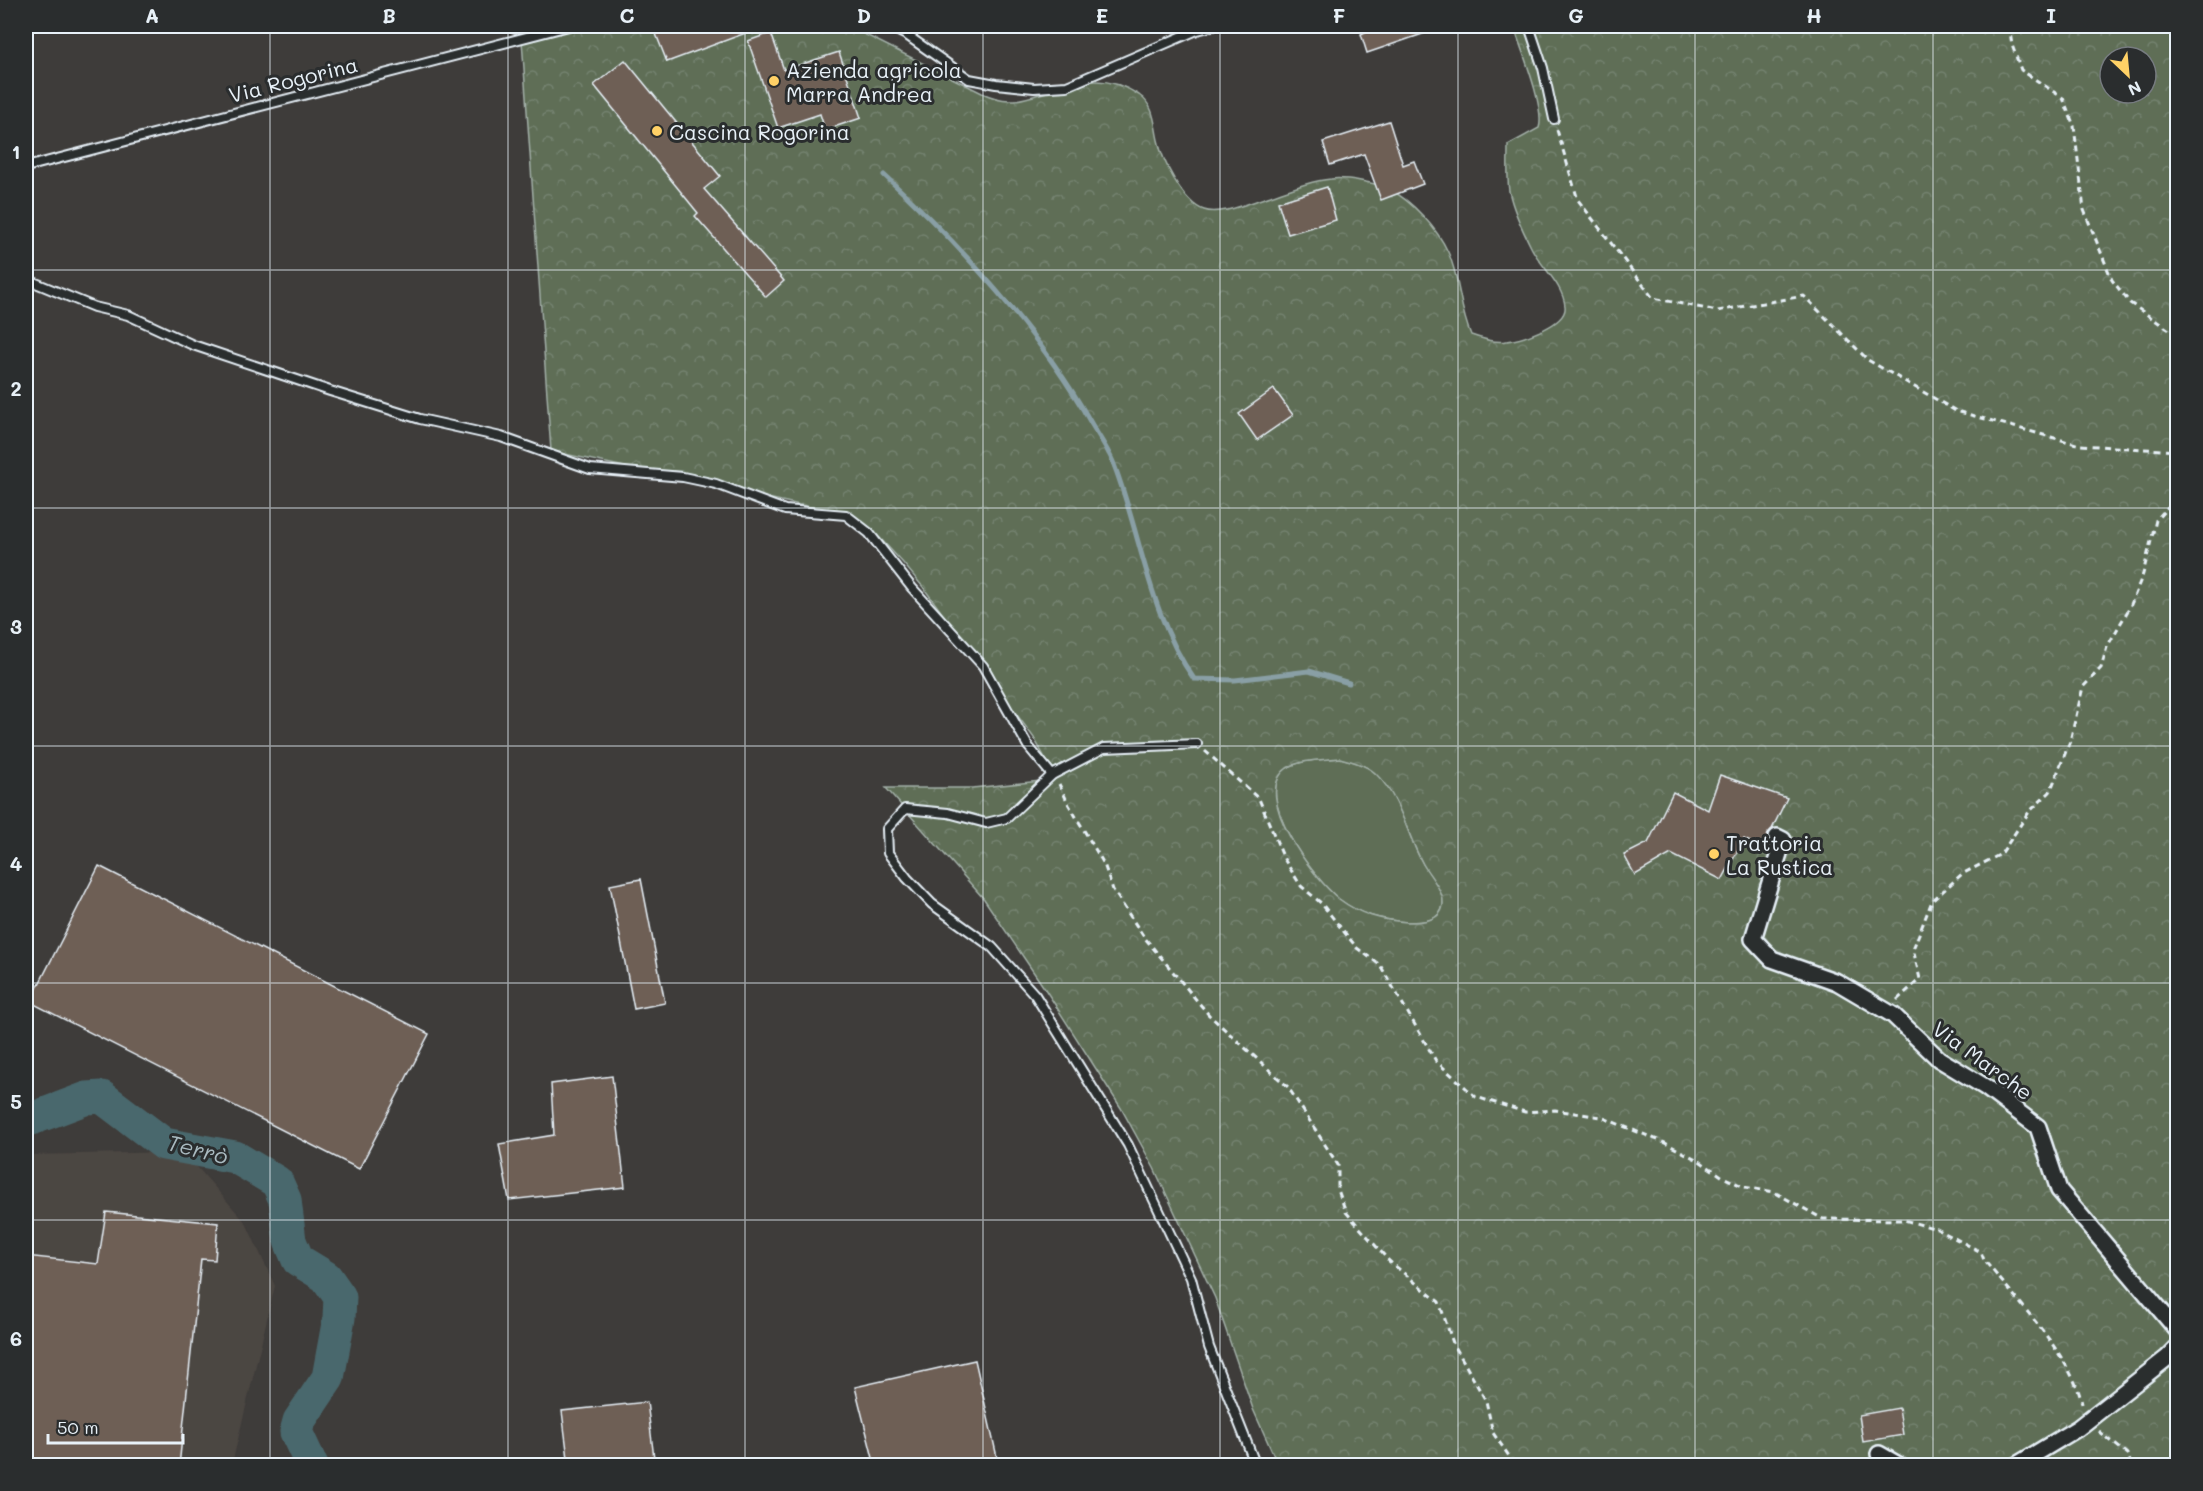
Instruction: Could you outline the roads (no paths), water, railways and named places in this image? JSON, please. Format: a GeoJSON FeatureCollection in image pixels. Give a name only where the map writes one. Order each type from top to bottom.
{"type":"FeatureCollection","features":[{"type":"Feature","properties":{"kind":"street","name":"Via Marche"},"geometry":{"type":"LineString","coordinates":[[1777,837],[1783,840],[1753,939],[1772,959],[1837,982],[1893,1015],[1939,1059],[1985,1087],[2038,1127],[2059,1190],[2178,1331]]}},
{"type":"Feature","properties":{"kind":"street"},"geometry":{"type":"LineString","coordinates":[[2015,1466],[2086,1421],[2178,1347]]}},
{"type":"Feature","properties":{"kind":"street"},"geometry":{"type":"LineString","coordinates":[[1879,1454],[1900,1466]]}},
{"type":"Feature","properties":{"kind":"lane","name":"Via Rogorina"},"geometry":{"type":"LineString","coordinates":[[26,167],[569,26]]}},
{"type":"Feature","properties":{"kind":"lane"},"geometry":{"type":"LineString","coordinates":[[888,26],[908,36],[969,79],[1034,88],[1067,86],[1197,30],[1213,26]]}},
{"type":"Feature","properties":{"kind":"lane"},"geometry":{"type":"LineString","coordinates":[[1529,26],[1543,68],[1554,119]]}},
{"type":"Feature","properties":{"kind":"lane"},"geometry":{"type":"LineString","coordinates":[[26,279],[94,307],[128,315],[193,345],[420,419],[501,437],[590,469],[683,477],[716,484],[785,510],[846,515],[869,533],[912,588],[983,666],[1028,746],[1052,776]]}},
{"type":"Feature","properties":{"kind":"lane"},"geometry":{"type":"LineString","coordinates":[[1197,744],[1104,748],[1052,776],[1007,818],[986,824],[948,813],[905,809],[887,829],[888,853],[907,878],[932,903],[992,947],[1035,995],[1106,1108],[1140,1168],[1191,1278],[1209,1347],[1256,1466]]}},
{"type":"Feature","properties":{"kind":"waterway"},"geometry":{"type":"LineString","coordinates":[[884,175],[970,260],[1024,324],[1071,390],[1113,462],[1166,628],[1194,679],[1235,680],[1309,671],[1349,683]]}},
{"type":"Feature","properties":{"kind":"waterway","name":"Terrò"},"geometry":{"type":"LineString","coordinates":[[26,1121],[87,1098],[102,1097],[164,1144],[235,1157],[277,1182],[285,1200],[290,1241],[298,1260],[326,1277],[340,1297],[339,1318],[328,1378],[299,1421],[296,1432],[312,1466]]}},
{"type":"Feature","properties":{"kind":"place","name":"Azienda agricola Marra Andrea"},"geometry":{"type":"Point","coordinates":[774,81]}},
{"type":"Feature","properties":{"kind":"place","name":"Cascina Rogorina"},"geometry":{"type":"Point","coordinates":[657,131]}},
{"type":"Feature","properties":{"kind":"place","name":"Trattoria La Rustica"},"geometry":{"type":"Point","coordinates":[1714,854]}}]}
